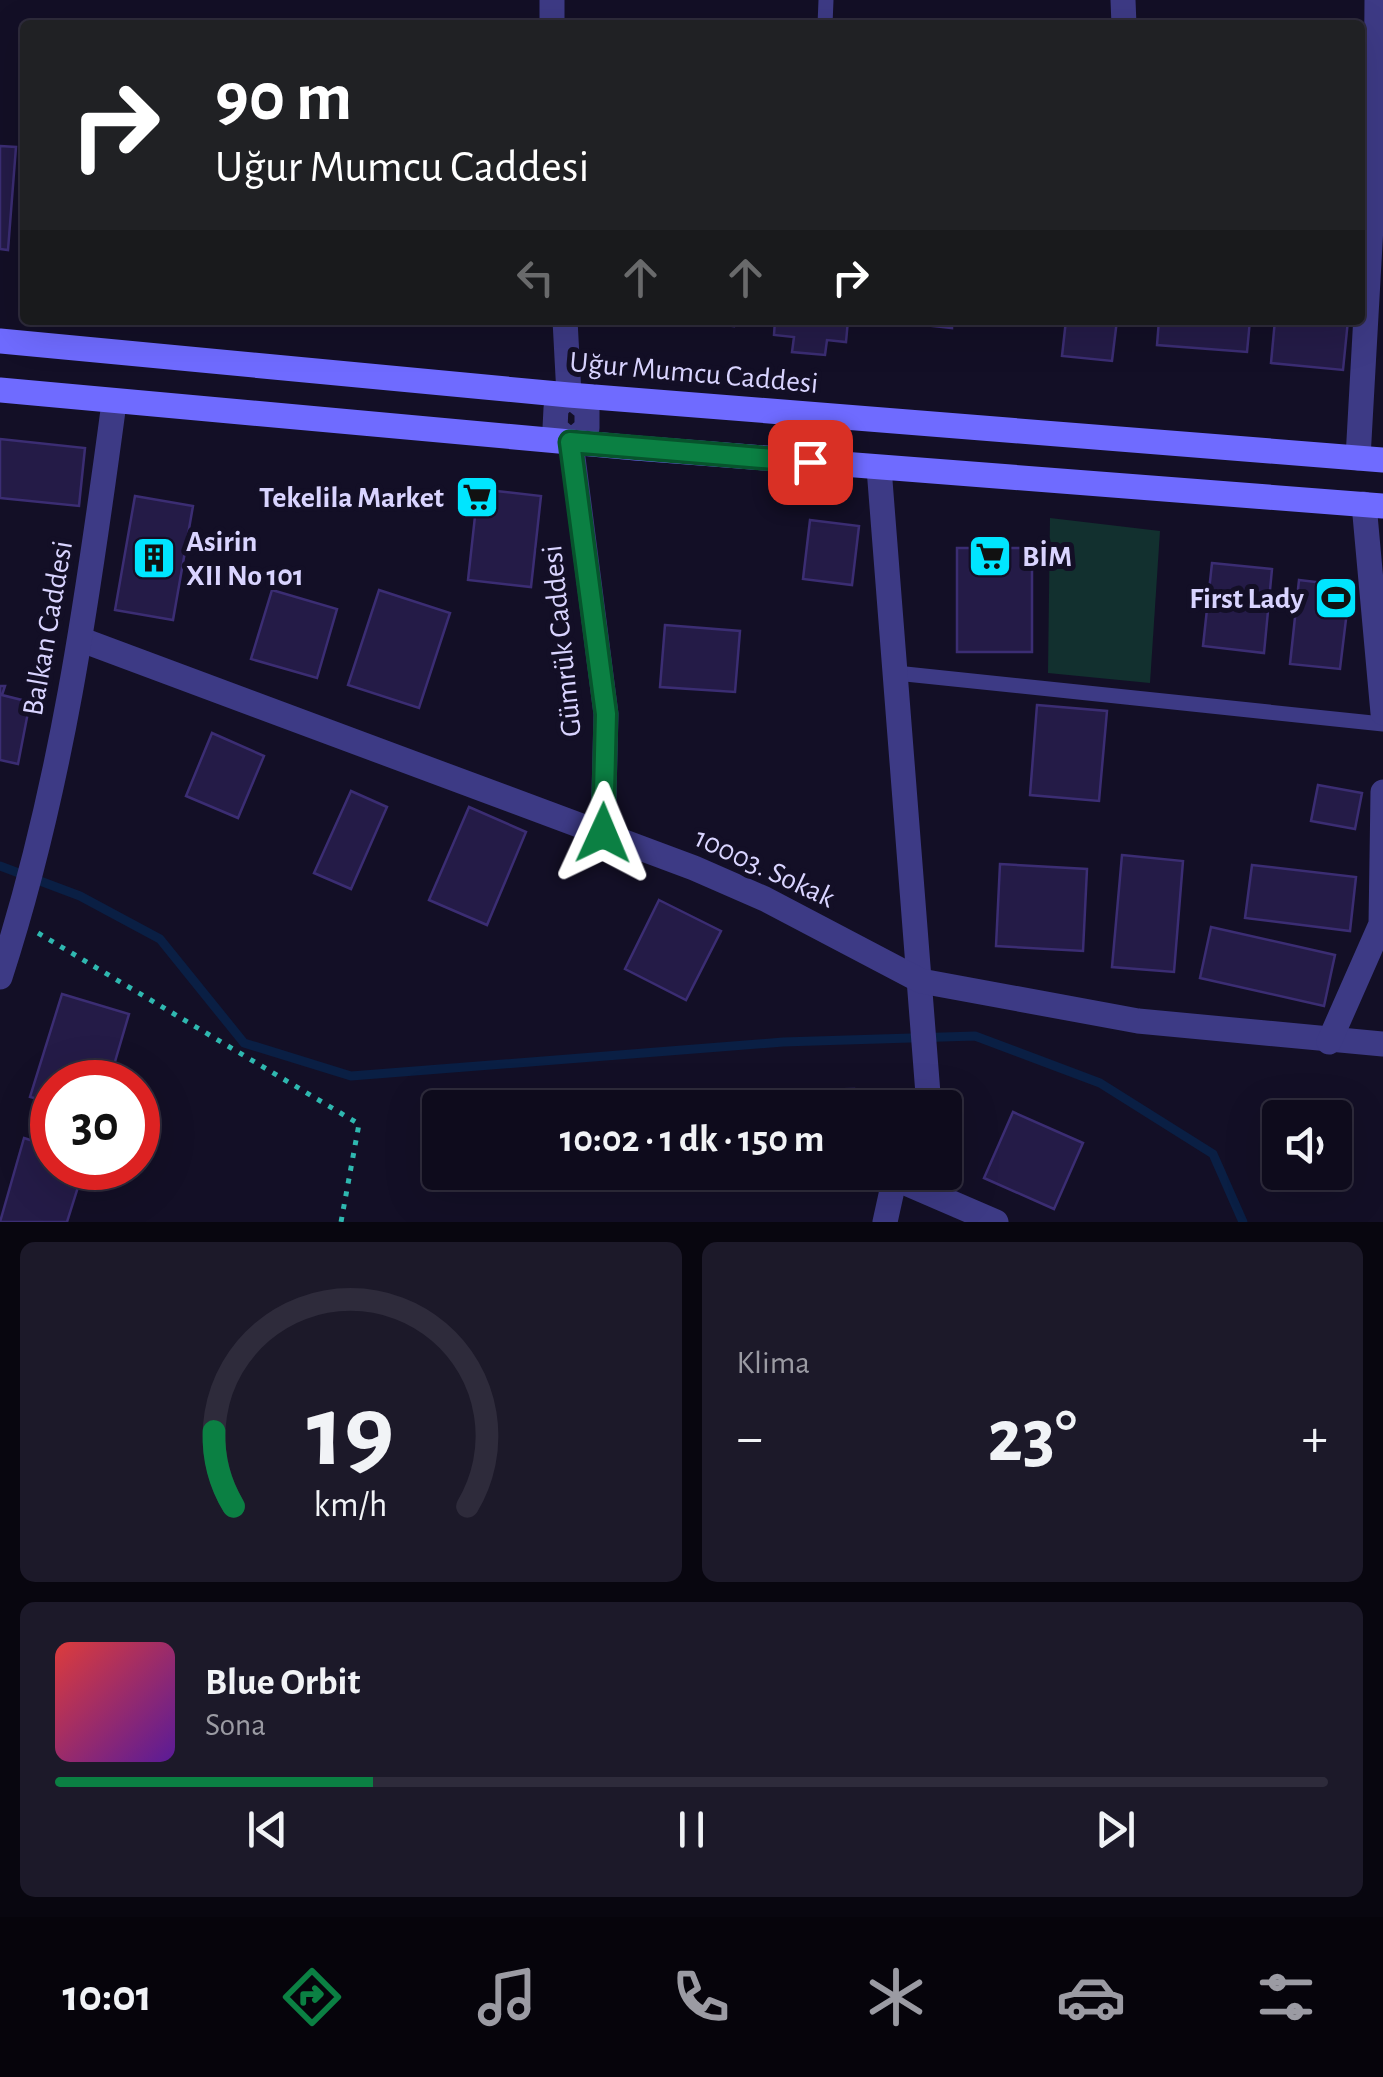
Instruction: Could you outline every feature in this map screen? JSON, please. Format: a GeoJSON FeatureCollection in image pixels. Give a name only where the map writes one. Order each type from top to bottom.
{"type":"FeatureCollection","features":[{"type":"Feature","properties":{"kind":"main road","name":"Uğur Mumcu Caddesi"},"geometry":{"type":"LineString","coordinates":[[0,340],[569,395],[1370,459]]}},
{"type":"Feature","properties":{"kind":"main road"},"geometry":{"type":"LineString","coordinates":[[0,390],[879,468],[1374,505]]}},
{"type":"Feature","properties":{"kind":"street"},"geometry":{"type":"LineString","coordinates":[[1370,459],[1377,0]]}},
{"type":"Feature","properties":{"kind":"street","name":"Gümrük Caddesi"},"geometry":{"type":"LineString","coordinates":[[565,325],[569,395],[556,408],[555,428],[570,442],[606,714],[603,833]]}},
{"type":"Feature","properties":{"kind":"street","name":"Balkan Caddesi"},"geometry":{"type":"LineString","coordinates":[[0,977],[30,883],[82,640],[114,403]]}},
{"type":"Feature","properties":{"kind":"street"},"geometry":{"type":"LineString","coordinates":[[879,468],[928,1090]]}},
{"type":"Feature","properties":{"kind":"street"},"geometry":{"type":"LineString","coordinates":[[1374,505],[1383,713]]}},
{"type":"Feature","properties":{"kind":"street","name":"10003. Sokak"},"geometry":{"type":"LineString","coordinates":[[82,640],[603,833],[765,899],[921,981],[1138,1021],[1328,1042],[1383,1044]]}},
{"type":"Feature","properties":{"kind":"street"},"geometry":{"type":"LineString","coordinates":[[1328,1042],[1381,924],[1383,792]]}},
{"type":"Feature","properties":{"kind":"street"},"geometry":{"type":"LineString","coordinates":[[886,1222],[892,1190]]}},
{"type":"Feature","properties":{"kind":"street"},"geometry":{"type":"LineString","coordinates":[[927,1190],[996,1222]]}},
{"type":"Feature","properties":{"kind":"lane"},"geometry":{"type":"LineString","coordinates":[[896,673],[1383,724]]}},
{"type":"Feature","properties":{"kind":"path"},"geometry":{"type":"LineString","coordinates":[[18,922],[359,1124],[341,1222]]}},
{"type":"Feature","properties":{"kind":"green space"},"geometry":{"type":"Polygon","coordinates":[[[1050,518],[1160,531],[1150,683],[1048,673],[1050,518]]]}},
{"type":"Feature","properties":{"kind":"building"},"geometry":{"type":"Polygon","coordinates":[[[0,146],[16,147],[8,250],[0,249],[0,146]]]}},
{"type":"Feature","properties":{"kind":"building"},"geometry":{"type":"Polygon","coordinates":[[[775,325],[848,325],[846,342],[827,340],[825,355],[792,352],[794,337],[774,335],[775,325]]]}},
{"type":"Feature","properties":{"kind":"building"},"geometry":{"type":"Polygon","coordinates":[[[1065,325],[1116,325],[1112,361],[1062,356],[1065,325]]]}},
{"type":"Feature","properties":{"kind":"building"},"geometry":{"type":"Polygon","coordinates":[[[1159,325],[1250,325],[1247,352],[1157,345],[1159,325]]]}},
{"type":"Feature","properties":{"kind":"building"},"geometry":{"type":"Polygon","coordinates":[[[1275,325],[1348,325],[1343,370],[1271,363],[1275,325]]]}},
{"type":"Feature","properties":{"kind":"building"},"geometry":{"type":"Polygon","coordinates":[[[0,439],[85,448],[79,506],[0,498],[0,439]]]}},
{"type":"Feature","properties":{"kind":"building"},"geometry":{"type":"Polygon","coordinates":[[[478,489],[541,496],[531,587],[468,580],[478,489]]]}},
{"type":"Feature","properties":{"kind":"building","name":"Asirin XII No 101"},"geometry":{"type":"Polygon","coordinates":[[[135,496],[193,506],[173,620],[115,610],[135,496]]]}},
{"type":"Feature","properties":{"kind":"building"},"geometry":{"type":"Polygon","coordinates":[[[810,520],[859,526],[852,585],[803,579],[810,520]]]}},
{"type":"Feature","properties":{"kind":"building"},"geometry":{"type":"Polygon","coordinates":[[[957,548],[1032,548],[1032,652],[957,652],[957,548]]]}},
{"type":"Feature","properties":{"kind":"building"},"geometry":{"type":"Polygon","coordinates":[[[1212,563],[1272,569],[1264,653],[1203,646],[1212,563]]]}},
{"type":"Feature","properties":{"kind":"building"},"geometry":{"type":"Polygon","coordinates":[[[1299,580],[1350,586],[1340,669],[1290,664],[1299,580]]]}},
{"type":"Feature","properties":{"kind":"building"},"geometry":{"type":"Polygon","coordinates":[[[272,590],[337,609],[317,678],[251,659],[272,590]]]}},
{"type":"Feature","properties":{"kind":"building"},"geometry":{"type":"Polygon","coordinates":[[[379,590],[450,613],[419,708],[348,685],[379,590]]]}},
{"type":"Feature","properties":{"kind":"building"},"geometry":{"type":"Polygon","coordinates":[[[665,625],[740,631],[735,692],[660,687],[665,625]]]}},
{"type":"Feature","properties":{"kind":"building"},"geometry":{"type":"Polygon","coordinates":[[[0,686],[5,686],[2,695],[30,702],[18,764],[0,760],[0,686]]]}},
{"type":"Feature","properties":{"kind":"building"},"geometry":{"type":"Polygon","coordinates":[[[1037,705],[1107,711],[1099,801],[1030,795],[1037,705]]]}},
{"type":"Feature","properties":{"kind":"building"},"geometry":{"type":"Polygon","coordinates":[[[212,733],[264,756],[238,818],[186,796],[212,733]]]}},
{"type":"Feature","properties":{"kind":"building"},"geometry":{"type":"Polygon","coordinates":[[[1318,785],[1362,793],[1355,829],[1311,821],[1318,785]]]}},
{"type":"Feature","properties":{"kind":"building"},"geometry":{"type":"Polygon","coordinates":[[[351,791],[387,807],[351,889],[314,873],[351,791]]]}},
{"type":"Feature","properties":{"kind":"building"},"geometry":{"type":"Polygon","coordinates":[[[469,807],[526,832],[487,925],[429,900],[469,807]]]}},
{"type":"Feature","properties":{"kind":"building"},"geometry":{"type":"Polygon","coordinates":[[[1122,855],[1183,861],[1174,972],[1112,967],[1122,855]]]}},
{"type":"Feature","properties":{"kind":"building"},"geometry":{"type":"Polygon","coordinates":[[[1000,864],[1087,869],[1083,951],[996,946],[1000,864]]]}},
{"type":"Feature","properties":{"kind":"building"},"geometry":{"type":"Polygon","coordinates":[[[1252,865],[1356,877],[1350,931],[1245,918],[1252,865]]]}},
{"type":"Feature","properties":{"kind":"building"},"geometry":{"type":"Polygon","coordinates":[[[659,900],[721,931],[686,1000],[625,969],[659,900]]]}},
{"type":"Feature","properties":{"kind":"building"},"geometry":{"type":"Polygon","coordinates":[[[1211,927],[1335,955],[1324,1006],[1200,978],[1211,927]]]}},
{"type":"Feature","properties":{"kind":"building"},"geometry":{"type":"Polygon","coordinates":[[[62,994],[129,1014],[115,1060],[41,1060],[62,994]]]}},
{"type":"Feature","properties":{"kind":"building"},"geometry":{"type":"Polygon","coordinates":[[[1013,1112],[1083,1143],[1054,1209],[984,1178],[1013,1112]]]}},
{"type":"Feature","properties":{"kind":"building"},"geometry":{"type":"Polygon","coordinates":[[[24,1138],[30,1140],[30,1190],[77,1190],[67,1222],[0,1222],[24,1138]]]}},
{"type":"Feature","properties":{"kind":"waterway"},"geometry":{"type":"LineString","coordinates":[[0,866],[80,896],[160,939],[244,1043],[351,1076],[783,1042],[975,1036],[1100,1083],[1213,1154],[1243,1222]]}},
{"type":"Feature","properties":{"kind":"place","name":"Tekelila Market"},"geometry":{"type":"Point","coordinates":[477,497]}},
{"type":"Feature","properties":{"kind":"place","name":"BİM"},"geometry":{"type":"Point","coordinates":[990,556]}},
{"type":"Feature","properties":{"kind":"place","name":"Asirin XII No 101"},"geometry":{"type":"Point","coordinates":[154,558]}},
{"type":"Feature","properties":{"kind":"place","name":"First Lady"},"geometry":{"type":"Point","coordinates":[1336,598]}},
{"type":"Feature","properties":{"kind":"route"},"geometry":{"type":"LineString","coordinates":[[603,833],[606,714],[570,442],[810,462]]}}]}
